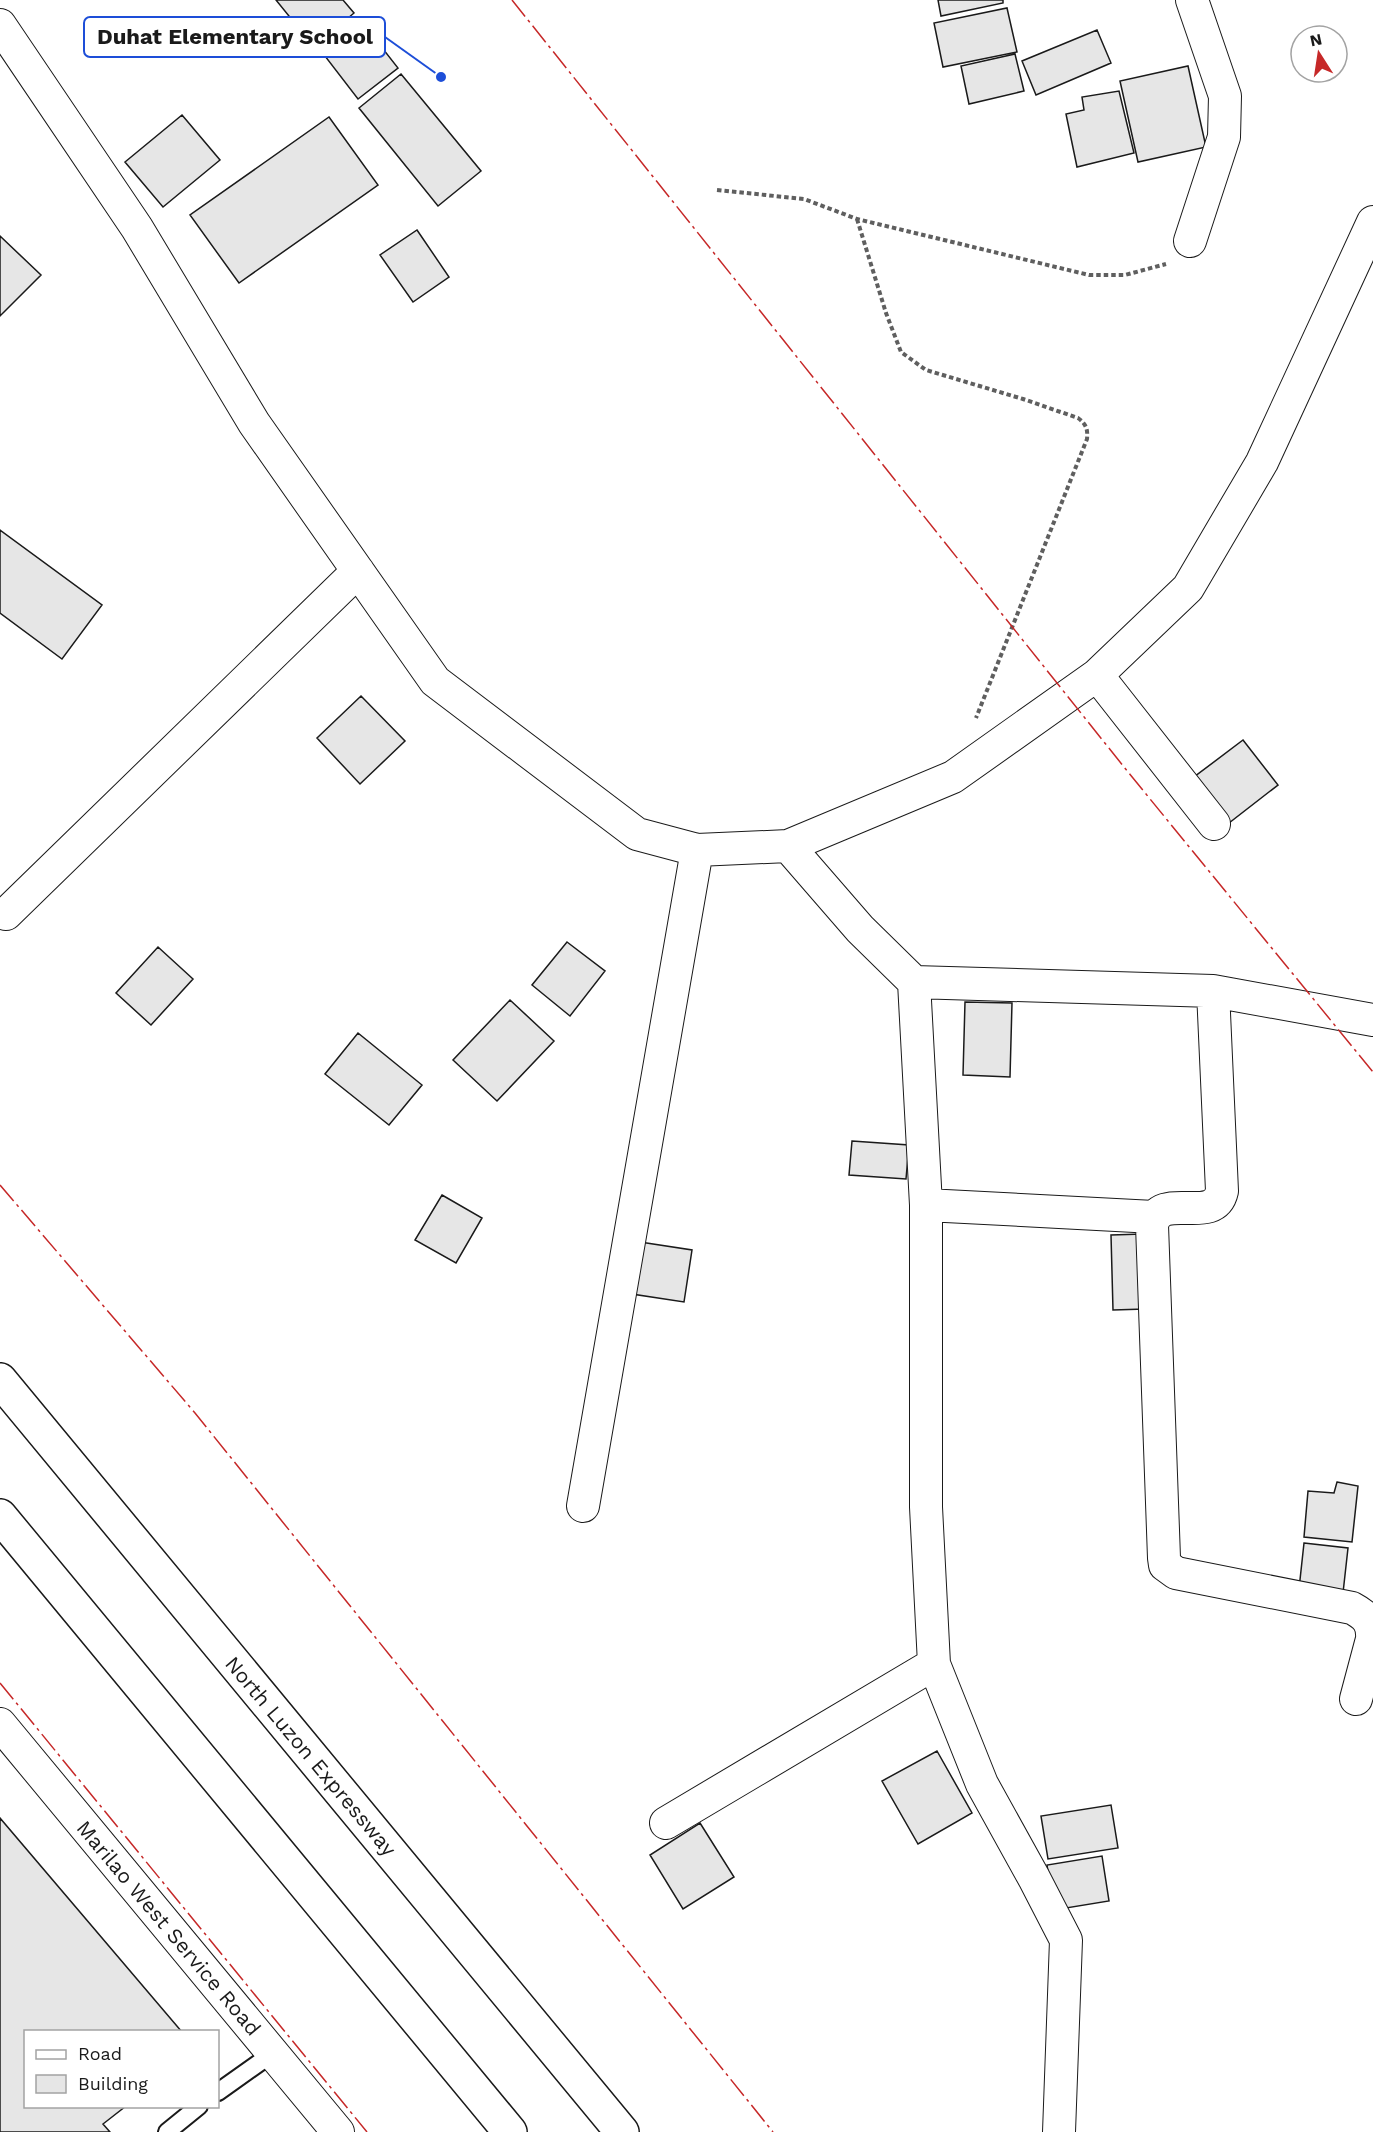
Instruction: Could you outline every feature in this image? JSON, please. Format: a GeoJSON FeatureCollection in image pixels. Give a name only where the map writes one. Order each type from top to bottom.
{"type":"FeatureCollection","features":[{"type":"Feature","properties":{"kind":"highway","name":"North Luzon Expressway"},"geometry":{"type":"LineString","coordinates":[[0,1380],[622,2132]]}},
{"type":"Feature","properties":{"kind":"highway"},"geometry":{"type":"LineString","coordinates":[[0,1516],[510,2132]]}},
{"type":"Feature","properties":{"kind":"street"},"geometry":{"type":"LineString","coordinates":[[1190,241],[1224,137],[1225,96],[1192,0]]}},
{"type":"Feature","properties":{"kind":"street"},"geometry":{"type":"LineString","coordinates":[[0,25],[137,228],[254,423],[435,681],[637,834],[697,850],[788,846],[953,777],[1097,675],[1188,588],[1262,462],[1373,222]]}},
{"type":"Feature","properties":{"kind":"street"},"geometry":{"type":"LineString","coordinates":[[6,914],[358,571]]}},
{"type":"Feature","properties":{"kind":"street"},"geometry":{"type":"LineString","coordinates":[[1097,675],[1214,824]]}},
{"type":"Feature","properties":{"kind":"street"},"geometry":{"type":"LineString","coordinates":[[788,846],[860,929],[914,982],[926,1205],[926,1507],[934,1664],[982,1784],[1066,1940],[1059,2132]]}},
{"type":"Feature","properties":{"kind":"street"},"geometry":{"type":"LineString","coordinates":[[583,1506],[697,850]]}},
{"type":"Feature","properties":{"kind":"street"},"geometry":{"type":"LineString","coordinates":[[914,982],[1214,991],[1373,1020]]}},
{"type":"Feature","properties":{"kind":"street"},"geometry":{"type":"LineString","coordinates":[[1214,991],[1222,1191],[1220,1199],[1215,1205],[1206,1208],[1168,1208],[1160,1211],[1154,1217],[1152,1225],[1166,1565],[1176,1573],[1352,1608],[1361,1613],[1369,1620],[1372,1640],[1356,1699]]}},
{"type":"Feature","properties":{"kind":"street"},"geometry":{"type":"LineString","coordinates":[[926,1205],[1154,1217]]}},
{"type":"Feature","properties":{"kind":"street"},"geometry":{"type":"LineString","coordinates":[[666,1823],[934,1664]]}},
{"type":"Feature","properties":{"kind":"street","name":"Marilao West Service Road"},"geometry":{"type":"LineString","coordinates":[[0,1724],[338,2132]]}},
{"type":"Feature","properties":{"kind":"lane"},"geometry":{"type":"LineString","coordinates":[[219,2091],[273,2053]]}},
{"type":"Feature","properties":{"kind":"lane"},"geometry":{"type":"LineString","coordinates":[[166,2132],[196,2108]]}},
{"type":"Feature","properties":{"kind":"path"},"geometry":{"type":"LineString","coordinates":[[717,190],[804,199],[857,219],[1089,275],[1125,275],[1167,263],[1190,241]]}},
{"type":"Feature","properties":{"kind":"path"},"geometry":{"type":"LineString","coordinates":[[857,219],[886,313],[901,352],[926,370],[1078,418],[1088,430],[1087,439],[975,722]]}},
{"type":"Feature","properties":{"kind":"building"},"geometry":{"type":"Polygon","coordinates":[[[276,0],[343,0],[354,13],[314,47],[276,0]]]}},
{"type":"Feature","properties":{"kind":"building"},"geometry":{"type":"Polygon","coordinates":[[[938,0],[1003,0],[1003,3],[941,16],[938,0]]]}},
{"type":"Feature","properties":{"kind":"building"},"geometry":{"type":"Polygon","coordinates":[[[1007,8],[1017,52],[943,67],[934,23],[1007,8]]]}},
{"type":"Feature","properties":{"kind":"building"},"geometry":{"type":"Polygon","coordinates":[[[358,17],[398,68],[358,99],[318,47],[358,17]]]}},
{"type":"Feature","properties":{"kind":"building"},"geometry":{"type":"Polygon","coordinates":[[[1097,30],[1111,63],[1036,95],[1022,61],[1097,30]]]}},
{"type":"Feature","properties":{"kind":"building"},"geometry":{"type":"Polygon","coordinates":[[[1015,54],[1024,91],[969,104],[961,66],[1015,54]]]}},
{"type":"Feature","properties":{"kind":"building"},"geometry":{"type":"Polygon","coordinates":[[[1188,66],[1206,147],[1138,162],[1120,81],[1188,66]]]}},
{"type":"Feature","properties":{"kind":"building"},"geometry":{"type":"Polygon","coordinates":[[[401,74],[481,171],[438,206],[359,108],[401,74]]]}},
{"type":"Feature","properties":{"kind":"building"},"geometry":{"type":"Polygon","coordinates":[[[1119,91],[1134,153],[1077,167],[1066,114],[1084,110],[1082,97],[1119,91]]]}},
{"type":"Feature","properties":{"kind":"building"},"geometry":{"type":"Polygon","coordinates":[[[182,115],[220,160],[163,207],[125,162],[182,115]]]}},
{"type":"Feature","properties":{"kind":"building"},"geometry":{"type":"Polygon","coordinates":[[[329,117],[378,185],[239,283],[190,215],[329,117]]]}},
{"type":"Feature","properties":{"kind":"building"},"geometry":{"type":"Polygon","coordinates":[[[417,230],[449,277],[413,302],[380,255],[417,230]]]}},
{"type":"Feature","properties":{"kind":"building"},"geometry":{"type":"Polygon","coordinates":[[[0,236],[41,275],[0,316],[0,236]]]}},
{"type":"Feature","properties":{"kind":"building"},"geometry":{"type":"Polygon","coordinates":[[[0,530],[102,605],[62,659],[0,613],[0,530]]]}},
{"type":"Feature","properties":{"kind":"building"},"geometry":{"type":"Polygon","coordinates":[[[361,696],[405,741],[360,784],[317,738],[361,696]]]}},
{"type":"Feature","properties":{"kind":"building"},"geometry":{"type":"Polygon","coordinates":[[[1243,740],[1278,785],[1229,823],[1194,777],[1243,740]]]}},
{"type":"Feature","properties":{"kind":"building"},"geometry":{"type":"Polygon","coordinates":[[[567,942],[605,971],[570,1016],[532,985],[567,942]]]}},
{"type":"Feature","properties":{"kind":"building"},"geometry":{"type":"Polygon","coordinates":[[[158,947],[193,979],[151,1025],[116,993],[158,947]]]}},
{"type":"Feature","properties":{"kind":"building"},"geometry":{"type":"Polygon","coordinates":[[[510,1000],[554,1041],[497,1101],[453,1060],[510,1000]]]}},
{"type":"Feature","properties":{"kind":"building"},"geometry":{"type":"Polygon","coordinates":[[[965,1002],[1012,1003],[1010,1077],[963,1075],[965,1002]]]}},
{"type":"Feature","properties":{"kind":"building"},"geometry":{"type":"Polygon","coordinates":[[[358,1033],[422,1085],[389,1125],[325,1074],[358,1033]]]}},
{"type":"Feature","properties":{"kind":"building"},"geometry":{"type":"Polygon","coordinates":[[[852,1141],[909,1145],[906,1179],[849,1175],[852,1141]]]}},
{"type":"Feature","properties":{"kind":"building"},"geometry":{"type":"Polygon","coordinates":[[[442,1195],[482,1218],[456,1263],[415,1240],[442,1195]]]}},
{"type":"Feature","properties":{"kind":"building"},"geometry":{"type":"Polygon","coordinates":[[[1143,1234],[1145,1309],[1113,1310],[1111,1235],[1143,1234]]]}},
{"type":"Feature","properties":{"kind":"building"},"geometry":{"type":"Polygon","coordinates":[[[640,1242],[692,1250],[684,1302],[632,1294],[640,1242]]]}},
{"type":"Feature","properties":{"kind":"building"},"geometry":{"type":"Polygon","coordinates":[[[1337,1482],[1358,1486],[1352,1542],[1304,1537],[1308,1491],[1334,1493],[1337,1482]]]}},
{"type":"Feature","properties":{"kind":"building"},"geometry":{"type":"Polygon","coordinates":[[[1304,1543],[1348,1548],[1343,1593],[1299,1589],[1304,1543]]]}},
{"type":"Feature","properties":{"kind":"building"},"geometry":{"type":"Polygon","coordinates":[[[937,1751],[972,1813],[918,1844],[882,1781],[937,1751]]]}},
{"type":"Feature","properties":{"kind":"building"},"geometry":{"type":"Polygon","coordinates":[[[1111,1805],[1118,1848],[1048,1859],[1041,1816],[1111,1805]]]}},
{"type":"Feature","properties":{"kind":"building"},"geometry":{"type":"Polygon","coordinates":[[[0,1818],[180,2030],[24,2030],[24,2108],[123,2108],[103,2124],[110,2132],[0,2132],[0,1818]]]}},
{"type":"Feature","properties":{"kind":"building"},"geometry":{"type":"Polygon","coordinates":[[[700,1823],[734,1877],[683,1909],[650,1855],[700,1823]]]}},
{"type":"Feature","properties":{"kind":"building"},"geometry":{"type":"Polygon","coordinates":[[[1102,1856],[1109,1901],[1054,1910],[1047,1865],[1102,1856]]]}},
{"type":"Feature","properties":{"kind":"power"},"geometry":{"type":"LineString","coordinates":[[512,0],[1128,772],[1373,1072]]}},
{"type":"Feature","properties":{"kind":"power"},"geometry":{"type":"LineString","coordinates":[[0,1185],[195,1413],[773,2132]]}},
{"type":"Feature","properties":{"kind":"power"},"geometry":{"type":"LineString","coordinates":[[0,1683],[367,2132]]}},
{"type":"Feature","properties":{"kind":"place","name":"Duhat Elementary School"},"geometry":{"type":"Point","coordinates":[441,77]}}]}
